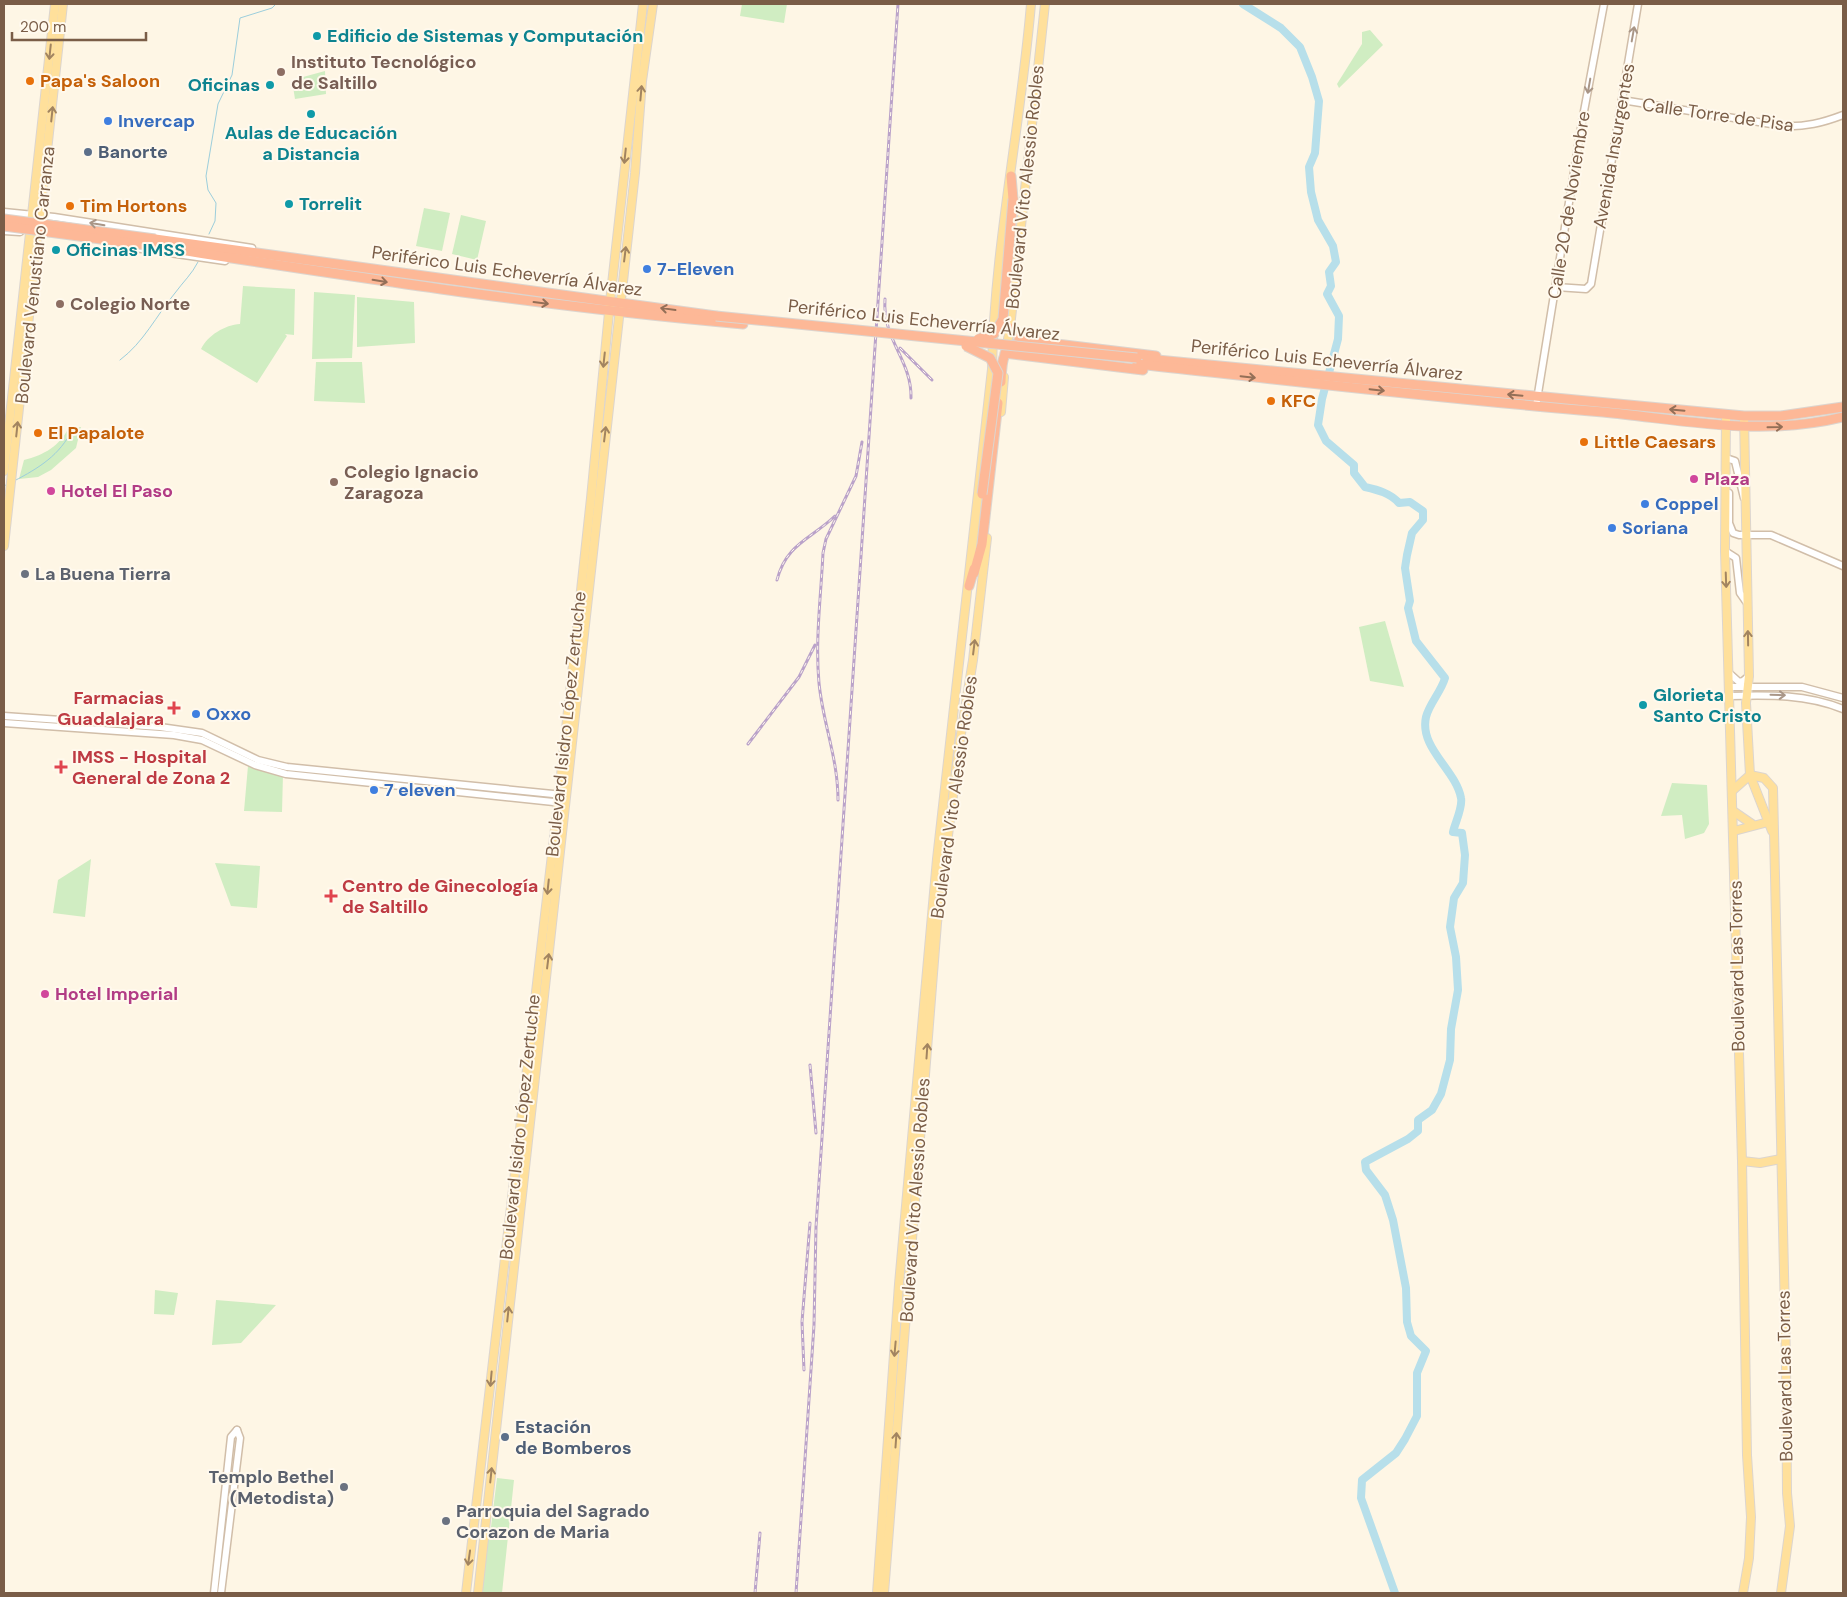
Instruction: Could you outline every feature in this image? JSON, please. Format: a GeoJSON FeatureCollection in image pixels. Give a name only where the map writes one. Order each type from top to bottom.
{"type":"FeatureCollection","features":[{"type":"Feature","properties":{"kind":"highway"},"geometry":{"type":"LineString","coordinates":[[966,343],[988,337],[998,329],[1003,320],[1013,199],[1011,176]]}},
{"type":"Feature","properties":{"kind":"highway","name":"Periférico Luis Echeverría Álvarez"},"geometry":{"type":"LineString","coordinates":[[4,219],[354,277],[609,312],[715,319],[1137,361],[1182,369],[1314,379]]}},
{"type":"Feature","properties":{"kind":"highway","name":"Periférico Luis Echeverría Álvarez"},"geometry":{"type":"LineString","coordinates":[[5,229],[282,256],[467,284],[620,303],[715,319]]}},
{"type":"Feature","properties":{"kind":"highway"},"geometry":{"type":"LineString","coordinates":[[309,260],[354,277]]}},
{"type":"Feature","properties":{"kind":"highway"},"geometry":{"type":"LineString","coordinates":[[429,288],[464,286],[467,284]]}},
{"type":"Feature","properties":{"kind":"highway"},"geometry":{"type":"LineString","coordinates":[[995,326],[1005,353]]}},
{"type":"Feature","properties":{"kind":"highway"},"geometry":{"type":"LineString","coordinates":[[1010,328],[1023,340]]}},
{"type":"Feature","properties":{"kind":"highway"},"geometry":{"type":"LineString","coordinates":[[1023,340],[1020,350],[1024,356]]}},
{"type":"Feature","properties":{"kind":"highway"},"geometry":{"type":"LineString","coordinates":[[969,586],[982,544],[1002,364],[1005,353],[1013,345],[1023,340],[1145,354],[1168,361]]}},
{"type":"Feature","properties":{"kind":"highway"},"geometry":{"type":"LineString","coordinates":[[966,343],[990,358],[998,373],[974,573]]}},
{"type":"Feature","properties":{"kind":"highway"},"geometry":{"type":"LineString","coordinates":[[1005,353],[1166,372],[1182,369]]}},
{"type":"Feature","properties":{"kind":"highway","name":"Periférico Luis Echeverría Álvarez"},"geometry":{"type":"LineString","coordinates":[[1137,361],[1168,361],[1742,429],[1798,426],[1843,417]]}},
{"type":"Feature","properties":{"kind":"highway","name":"Periférico Luis Echeverría Álvarez"},"geometry":{"type":"LineString","coordinates":[[1336,382],[1538,397],[1744,416],[1781,416],[1843,406]]}},
{"type":"Feature","properties":{"kind":"highway"},"geometry":{"type":"LineString","coordinates":[[1726,414],[1735,420],[1742,429]]}},
{"type":"Feature","properties":{"kind":"main road","name":"Boulevard Venustiano Carranza"},"geometry":{"type":"LineString","coordinates":[[37,215],[55,4]]}},
{"type":"Feature","properties":{"kind":"main road","name":"Boulevard Venustiano Carranza"},"geometry":{"type":"LineString","coordinates":[[4,471],[63,4]]}},
{"type":"Feature","properties":{"kind":"main road","name":"Boulevard Isidro López Zertuche"},"geometry":{"type":"LineString","coordinates":[[584,599],[609,312],[643,4]]}},
{"type":"Feature","properties":{"kind":"main road","name":"Boulevard Isidro López Zertuche"},"geometry":{"type":"LineString","coordinates":[[466,1593],[518,1187],[584,599],[619,313],[642,81],[653,4]]}},
{"type":"Feature","properties":{"kind":"main road","name":"Boulevard Vito Alessio Robles"},"geometry":{"type":"LineString","coordinates":[[884,1593],[891,1466],[912,1187],[919,1042],[947,803],[995,326],[1031,4]]}},
{"type":"Feature","properties":{"kind":"main road","name":"Boulevard Vito Alessio Robles"},"geometry":{"type":"LineString","coordinates":[[947,803],[979,611],[1003,395],[1005,353],[1010,328],[1043,30],[1043,4]]}},
{"type":"Feature","properties":{"kind":"main road"},"geometry":{"type":"LineString","coordinates":[[1029,30],[1035,35],[1043,30]]}},
{"type":"Feature","properties":{"kind":"main road"},"geometry":{"type":"LineString","coordinates":[[20,232],[33,236]]}},
{"type":"Feature","properties":{"kind":"main road","name":"Boulevard Venustiano Carranza"},"geometry":{"type":"LineString","coordinates":[[4,546],[11,490],[33,236]]}},
{"type":"Feature","properties":{"kind":"main road"},"geometry":{"type":"LineString","coordinates":[[981,335],[990,331],[1004,318],[1011,316]]}},
{"type":"Feature","properties":{"kind":"main road","name":"Boulevard Las Torres"},"geometry":{"type":"LineString","coordinates":[[1726,414],[1725,551],[1742,1162],[1746,1455],[1751,1516],[1749,1558],[1743,1593]]}},
{"type":"Feature","properties":{"kind":"main road","name":"Boulevard Las Torres"},"geometry":{"type":"LineString","coordinates":[[1744,416],[1742,429],[1749,676],[1746,703],[1750,775],[1771,821]]}},
{"type":"Feature","properties":{"kind":"main road"},"geometry":{"type":"LineString","coordinates":[[1710,425],[1719,428],[1726,440]]}},
{"type":"Feature","properties":{"kind":"main road"},"geometry":{"type":"LineString","coordinates":[[1732,791],[1750,775]]}},
{"type":"Feature","properties":{"kind":"main road","name":"Boulevard Las Torres"},"geometry":{"type":"LineString","coordinates":[[1750,775],[1764,778],[1773,788],[1771,821],[1774,838],[1786,1360],[1787,1493],[1790,1526],[1781,1593]]}},
{"type":"Feature","properties":{"kind":"main road"},"geometry":{"type":"LineString","coordinates":[[1733,810],[1752,824]]}},
{"type":"Feature","properties":{"kind":"main road"},"geometry":{"type":"LineString","coordinates":[[1734,831],[1752,824],[1771,821]]}},
{"type":"Feature","properties":{"kind":"main road"},"geometry":{"type":"LineString","coordinates":[[1742,1162],[1760,1163],[1781,1159]]}},
{"type":"Feature","properties":{"kind":"main road","name":"Boulevard Isidro López Zertuche"},"geometry":{"type":"LineString","coordinates":[[478,1593],[518,1187]]}},
{"type":"Feature","properties":{"kind":"main road","name":"Boulevard Vito Alessio Robles"},"geometry":{"type":"LineString","coordinates":[[877,1593],[891,1466]]}},
{"type":"Feature","properties":{"kind":"street","name":"Calle 20 de Noviembre"},"geometry":{"type":"LineString","coordinates":[[1536,406],[1604,4]]}},
{"type":"Feature","properties":{"kind":"street","name":"Avenida Insurgentes"},"geometry":{"type":"LineString","coordinates":[[1556,287],[1588,288],[1591,284],[1638,4]]}},
{"type":"Feature","properties":{"kind":"street","name":"Calle Torre de Pisa"},"geometry":{"type":"LineString","coordinates":[[1622,100],[1783,126],[1812,125],[1843,115]]}},
{"type":"Feature","properties":{"kind":"street"},"geometry":{"type":"LineString","coordinates":[[4,212],[54,217],[248,247],[282,256]]}},
{"type":"Feature","properties":{"kind":"street"},"geometry":{"type":"LineString","coordinates":[[5,229],[21,230],[25,225],[25,219],[20,213]]}},
{"type":"Feature","properties":{"kind":"street"},"geometry":{"type":"LineString","coordinates":[[51,235],[46,230],[46,223],[54,217]]}},
{"type":"Feature","properties":{"kind":"street"},"geometry":{"type":"LineString","coordinates":[[5,229],[20,232]]}},
{"type":"Feature","properties":{"kind":"street","name":"Periférico Luis Echeverría Álvarez"},"geometry":{"type":"LineString","coordinates":[[33,236],[51,235],[257,266],[288,266]]}},
{"type":"Feature","properties":{"kind":"street"},"geometry":{"type":"LineString","coordinates":[[1726,458],[1735,461],[1744,499]]}},
{"type":"Feature","properties":{"kind":"street"},"geometry":{"type":"LineString","coordinates":[[1726,484],[1731,530],[1736,534],[1771,535],[1843,566]]}},
{"type":"Feature","properties":{"kind":"street"},"geometry":{"type":"LineString","coordinates":[[1725,551],[1736,558],[1738,588],[1747,603]]}},
{"type":"Feature","properties":{"kind":"street"},"geometry":{"type":"LineString","coordinates":[[1729,673],[1738,682],[1743,681],[1749,676]]}},
{"type":"Feature","properties":{"kind":"street"},"geometry":{"type":"LineString","coordinates":[[1729,686],[1802,687],[1843,698]]}},
{"type":"Feature","properties":{"kind":"street"},"geometry":{"type":"LineString","coordinates":[[1729,696],[1801,697],[1843,709]]}},
{"type":"Feature","properties":{"kind":"street"},"geometry":{"type":"LineString","coordinates":[[4,716],[12,720]]}},
{"type":"Feature","properties":{"kind":"street"},"geometry":{"type":"LineString","coordinates":[[4,723],[12,720],[141,725],[202,733],[258,760],[286,767],[562,799]]}},
{"type":"Feature","properties":{"kind":"street"},"geometry":{"type":"LineString","coordinates":[[214,1593],[232,1436],[237,1430],[240,1438],[220,1593]]}},
{"type":"Feature","properties":{"kind":"green space"},"geometry":{"type":"Polygon","coordinates":[[[742,4],[787,4],[784,23],[740,16],[742,4]]]}},
{"type":"Feature","properties":{"kind":"green space"},"geometry":{"type":"Polygon","coordinates":[[[1370,30],[1383,45],[1339,88],[1337,84],[1362,44],[1362,32],[1370,30]]]}},
{"type":"Feature","properties":{"kind":"green space"},"geometry":{"type":"Polygon","coordinates":[[[325,71],[326,94],[295,99],[292,80],[325,71]]]}},
{"type":"Feature","properties":{"kind":"green space"},"geometry":{"type":"Polygon","coordinates":[[[424,208],[450,213],[442,251],[416,246],[424,208]]]}},
{"type":"Feature","properties":{"kind":"green space"},"geometry":{"type":"Polygon","coordinates":[[[461,215],[486,221],[477,260],[452,254],[461,215]]]}},
{"type":"Feature","properties":{"kind":"green space"},"geometry":{"type":"Polygon","coordinates":[[[243,286],[295,289],[294,335],[285,334],[287,336],[257,383],[201,349],[212,335],[229,326],[240,324],[243,286]]]}},
{"type":"Feature","properties":{"kind":"green space"},"geometry":{"type":"Polygon","coordinates":[[[314,292],[355,295],[352,358],[312,359],[314,292]]]}},
{"type":"Feature","properties":{"kind":"green space"},"geometry":{"type":"Polygon","coordinates":[[[357,297],[414,302],[415,343],[357,347],[357,297]]]}},
{"type":"Feature","properties":{"kind":"green space"},"geometry":{"type":"Polygon","coordinates":[[[316,362],[362,362],[365,403],[314,401],[316,362]]]}},
{"type":"Feature","properties":{"kind":"green space"},"geometry":{"type":"Polygon","coordinates":[[[69,427],[81,427],[76,448],[51,470],[38,477],[19,479],[24,460],[51,449],[69,427]]]}},
{"type":"Feature","properties":{"kind":"green space"},"geometry":{"type":"Polygon","coordinates":[[[1385,621],[1404,687],[1370,681],[1359,627],[1385,621]]]}},
{"type":"Feature","properties":{"kind":"green space"},"geometry":{"type":"Polygon","coordinates":[[[248,766],[283,774],[282,812],[244,811],[248,766]]]}},
{"type":"Feature","properties":{"kind":"green space"},"geometry":{"type":"Polygon","coordinates":[[[1672,783],[1707,785],[1709,824],[1704,833],[1685,839],[1682,815],[1661,816],[1672,783]]]}},
{"type":"Feature","properties":{"kind":"green space"},"geometry":{"type":"Polygon","coordinates":[[[91,859],[85,917],[53,913],[58,880],[91,859]]]}},
{"type":"Feature","properties":{"kind":"green space"},"geometry":{"type":"Polygon","coordinates":[[[215,863],[260,866],[257,908],[231,906],[215,863]]]}},
{"type":"Feature","properties":{"kind":"green space"},"geometry":{"type":"Polygon","coordinates":[[[155,1290],[178,1293],[174,1315],[154,1314],[155,1290]]]}},
{"type":"Feature","properties":{"kind":"green space"},"geometry":{"type":"Polygon","coordinates":[[[216,1300],[276,1305],[241,1343],[212,1345],[216,1300]]]}},
{"type":"Feature","properties":{"kind":"green space"},"geometry":{"type":"Polygon","coordinates":[[[497,1478],[514,1480],[502,1593],[480,1593],[486,1532],[491,1527],[497,1478]]]}},
{"type":"Feature","properties":{"kind":"waterway"},"geometry":{"type":"LineString","coordinates":[[209,234],[215,221],[216,203],[208,190],[206,176],[218,104],[232,75],[240,18],[272,8],[276,4]]}},
{"type":"Feature","properties":{"kind":"waterway"},"geometry":{"type":"LineString","coordinates":[[1243,4],[1281,28],[1300,47],[1319,101],[1315,153],[1309,167],[1311,192],[1318,220],[1333,246],[1336,262],[1329,272],[1331,286],[1327,294],[1339,316],[1338,339],[1322,399],[1318,425],[1326,441],[1354,465],[1354,473],[1365,487],[1388,494],[1399,503],[1410,502],[1423,511],[1423,520],[1412,533],[1407,555],[1405,568],[1410,601],[1408,608],[1416,641],[1445,678],[1428,712],[1425,728],[1433,749],[1458,788],[1461,798],[1460,810],[1453,832],[1462,833],[1465,855],[1463,883],[1454,898],[1450,927],[1456,957],[1458,990],[1451,1029],[1450,1060],[1441,1094],[1432,1110],[1418,1120],[1418,1131],[1408,1139],[1365,1162],[1366,1170],[1385,1195],[1393,1220],[1406,1288],[1407,1322],[1411,1336],[1426,1351],[1417,1373],[1417,1416],[1396,1453],[1362,1480],[1361,1498],[1395,1593]]}},
{"type":"Feature","properties":{"kind":"waterway"},"geometry":{"type":"LineString","coordinates":[[120,360],[143,337],[198,262]]}},
{"type":"Feature","properties":{"kind":"waterway"},"geometry":{"type":"LineString","coordinates":[[14,481],[32,471],[55,454],[72,430]]}},
{"type":"Feature","properties":{"kind":"waterway"},"geometry":{"type":"LineString","coordinates":[[4,486],[8,484]]}},
{"type":"Feature","properties":{"kind":"railway"},"geometry":{"type":"LineString","coordinates":[[796,1593],[814,1325],[816,1227],[898,4]]}},
{"type":"Feature","properties":{"kind":"railway"},"geometry":{"type":"LineString","coordinates":[[885,299],[885,313],[888,326],[907,372],[911,398]]}},
{"type":"Feature","properties":{"kind":"railway"},"geometry":{"type":"LineString","coordinates":[[900,348],[932,380]]}},
{"type":"Feature","properties":{"kind":"railway"},"geometry":{"type":"LineString","coordinates":[[838,800],[836,770],[821,698],[818,667],[823,553],[826,539],[856,476],[862,442]]}},
{"type":"Feature","properties":{"kind":"railway"},"geometry":{"type":"LineString","coordinates":[[777,580],[786,558],[793,550],[835,516]]}},
{"type":"Feature","properties":{"kind":"railway"},"geometry":{"type":"LineString","coordinates":[[748,744],[799,677],[815,645]]}},
{"type":"Feature","properties":{"kind":"railway"},"geometry":{"type":"LineString","coordinates":[[810,1065],[816,1133]]}},
{"type":"Feature","properties":{"kind":"railway"},"geometry":{"type":"LineString","coordinates":[[804,1370],[802,1322],[810,1223]]}},
{"type":"Feature","properties":{"kind":"railway"},"geometry":{"type":"LineString","coordinates":[[755,1593],[760,1533]]}},
{"type":"Feature","properties":{"kind":"place","name":"Edificio de Sistemas y Computación"},"geometry":{"type":"Point","coordinates":[317,36]}},
{"type":"Feature","properties":{"kind":"place","name":"Instituto Tecnológico de Saltillo"},"geometry":{"type":"Point","coordinates":[281,72]}},
{"type":"Feature","properties":{"kind":"place","name":"Papa's Saloon"},"geometry":{"type":"Point","coordinates":[30,81]}},
{"type":"Feature","properties":{"kind":"place","name":"Oficinas"},"geometry":{"type":"Point","coordinates":[270,85]}},
{"type":"Feature","properties":{"kind":"place","name":"Aulas de Educación a Distancia"},"geometry":{"type":"Point","coordinates":[311,114]}},
{"type":"Feature","properties":{"kind":"place","name":"Invercap"},"geometry":{"type":"Point","coordinates":[108,121]}},
{"type":"Feature","properties":{"kind":"place","name":"Banorte"},"geometry":{"type":"Point","coordinates":[88,152]}},
{"type":"Feature","properties":{"kind":"place","name":"Torrelit"},"geometry":{"type":"Point","coordinates":[289,204]}},
{"type":"Feature","properties":{"kind":"place","name":"Tim Hortons"},"geometry":{"type":"Point","coordinates":[70,206]}},
{"type":"Feature","properties":{"kind":"place","name":"Oficinas IMSS"},"geometry":{"type":"Point","coordinates":[56,250]}},
{"type":"Feature","properties":{"kind":"place","name":"7-Eleven"},"geometry":{"type":"Point","coordinates":[647,269]}},
{"type":"Feature","properties":{"kind":"place","name":"Colegio Norte"},"geometry":{"type":"Point","coordinates":[60,304]}},
{"type":"Feature","properties":{"kind":"place","name":"KFC"},"geometry":{"type":"Point","coordinates":[1271,401]}},
{"type":"Feature","properties":{"kind":"place","name":"El Papalote"},"geometry":{"type":"Point","coordinates":[38,433]}},
{"type":"Feature","properties":{"kind":"place","name":"Little Caesars"},"geometry":{"type":"Point","coordinates":[1584,442]}},
{"type":"Feature","properties":{"kind":"place","name":"Plaza"},"geometry":{"type":"Point","coordinates":[1694,479]}},
{"type":"Feature","properties":{"kind":"place","name":"Colegio Ignacio Zaragoza"},"geometry":{"type":"Point","coordinates":[334,482]}},
{"type":"Feature","properties":{"kind":"place","name":"Hotel El Paso"},"geometry":{"type":"Point","coordinates":[51,491]}},
{"type":"Feature","properties":{"kind":"place","name":"Coppel"},"geometry":{"type":"Point","coordinates":[1645,504]}},
{"type":"Feature","properties":{"kind":"place","name":"Soriana"},"geometry":{"type":"Point","coordinates":[1612,528]}},
{"type":"Feature","properties":{"kind":"place","name":"La Buena Tierra"},"geometry":{"type":"Point","coordinates":[25,574]}},
{"type":"Feature","properties":{"kind":"place","name":"Glorieta Santo Cristo"},"geometry":{"type":"Point","coordinates":[1643,705]}},
{"type":"Feature","properties":{"kind":"place","name":"Farmacias Guadalajara"},"geometry":{"type":"Point","coordinates":[174,708]}},
{"type":"Feature","properties":{"kind":"place","name":"Oxxo"},"geometry":{"type":"Point","coordinates":[196,714]}},
{"type":"Feature","properties":{"kind":"place","name":"IMSS - Hospital General de Zona 2"},"geometry":{"type":"Point","coordinates":[61,767]}},
{"type":"Feature","properties":{"kind":"place","name":"7 eleven"},"geometry":{"type":"Point","coordinates":[374,790]}},
{"type":"Feature","properties":{"kind":"place","name":"Centro de Ginecología de Saltillo"},"geometry":{"type":"Point","coordinates":[331,896]}},
{"type":"Feature","properties":{"kind":"place","name":"Hotel Imperial"},"geometry":{"type":"Point","coordinates":[45,994]}},
{"type":"Feature","properties":{"kind":"place","name":"Estación de Bomberos"},"geometry":{"type":"Point","coordinates":[505,1437]}},
{"type":"Feature","properties":{"kind":"place","name":"Templo Bethel (Metodista)"},"geometry":{"type":"Point","coordinates":[344,1487]}},
{"type":"Feature","properties":{"kind":"place","name":"Parroquia del Sagrado Corazon de Maria"},"geometry":{"type":"Point","coordinates":[446,1521]}}]}
